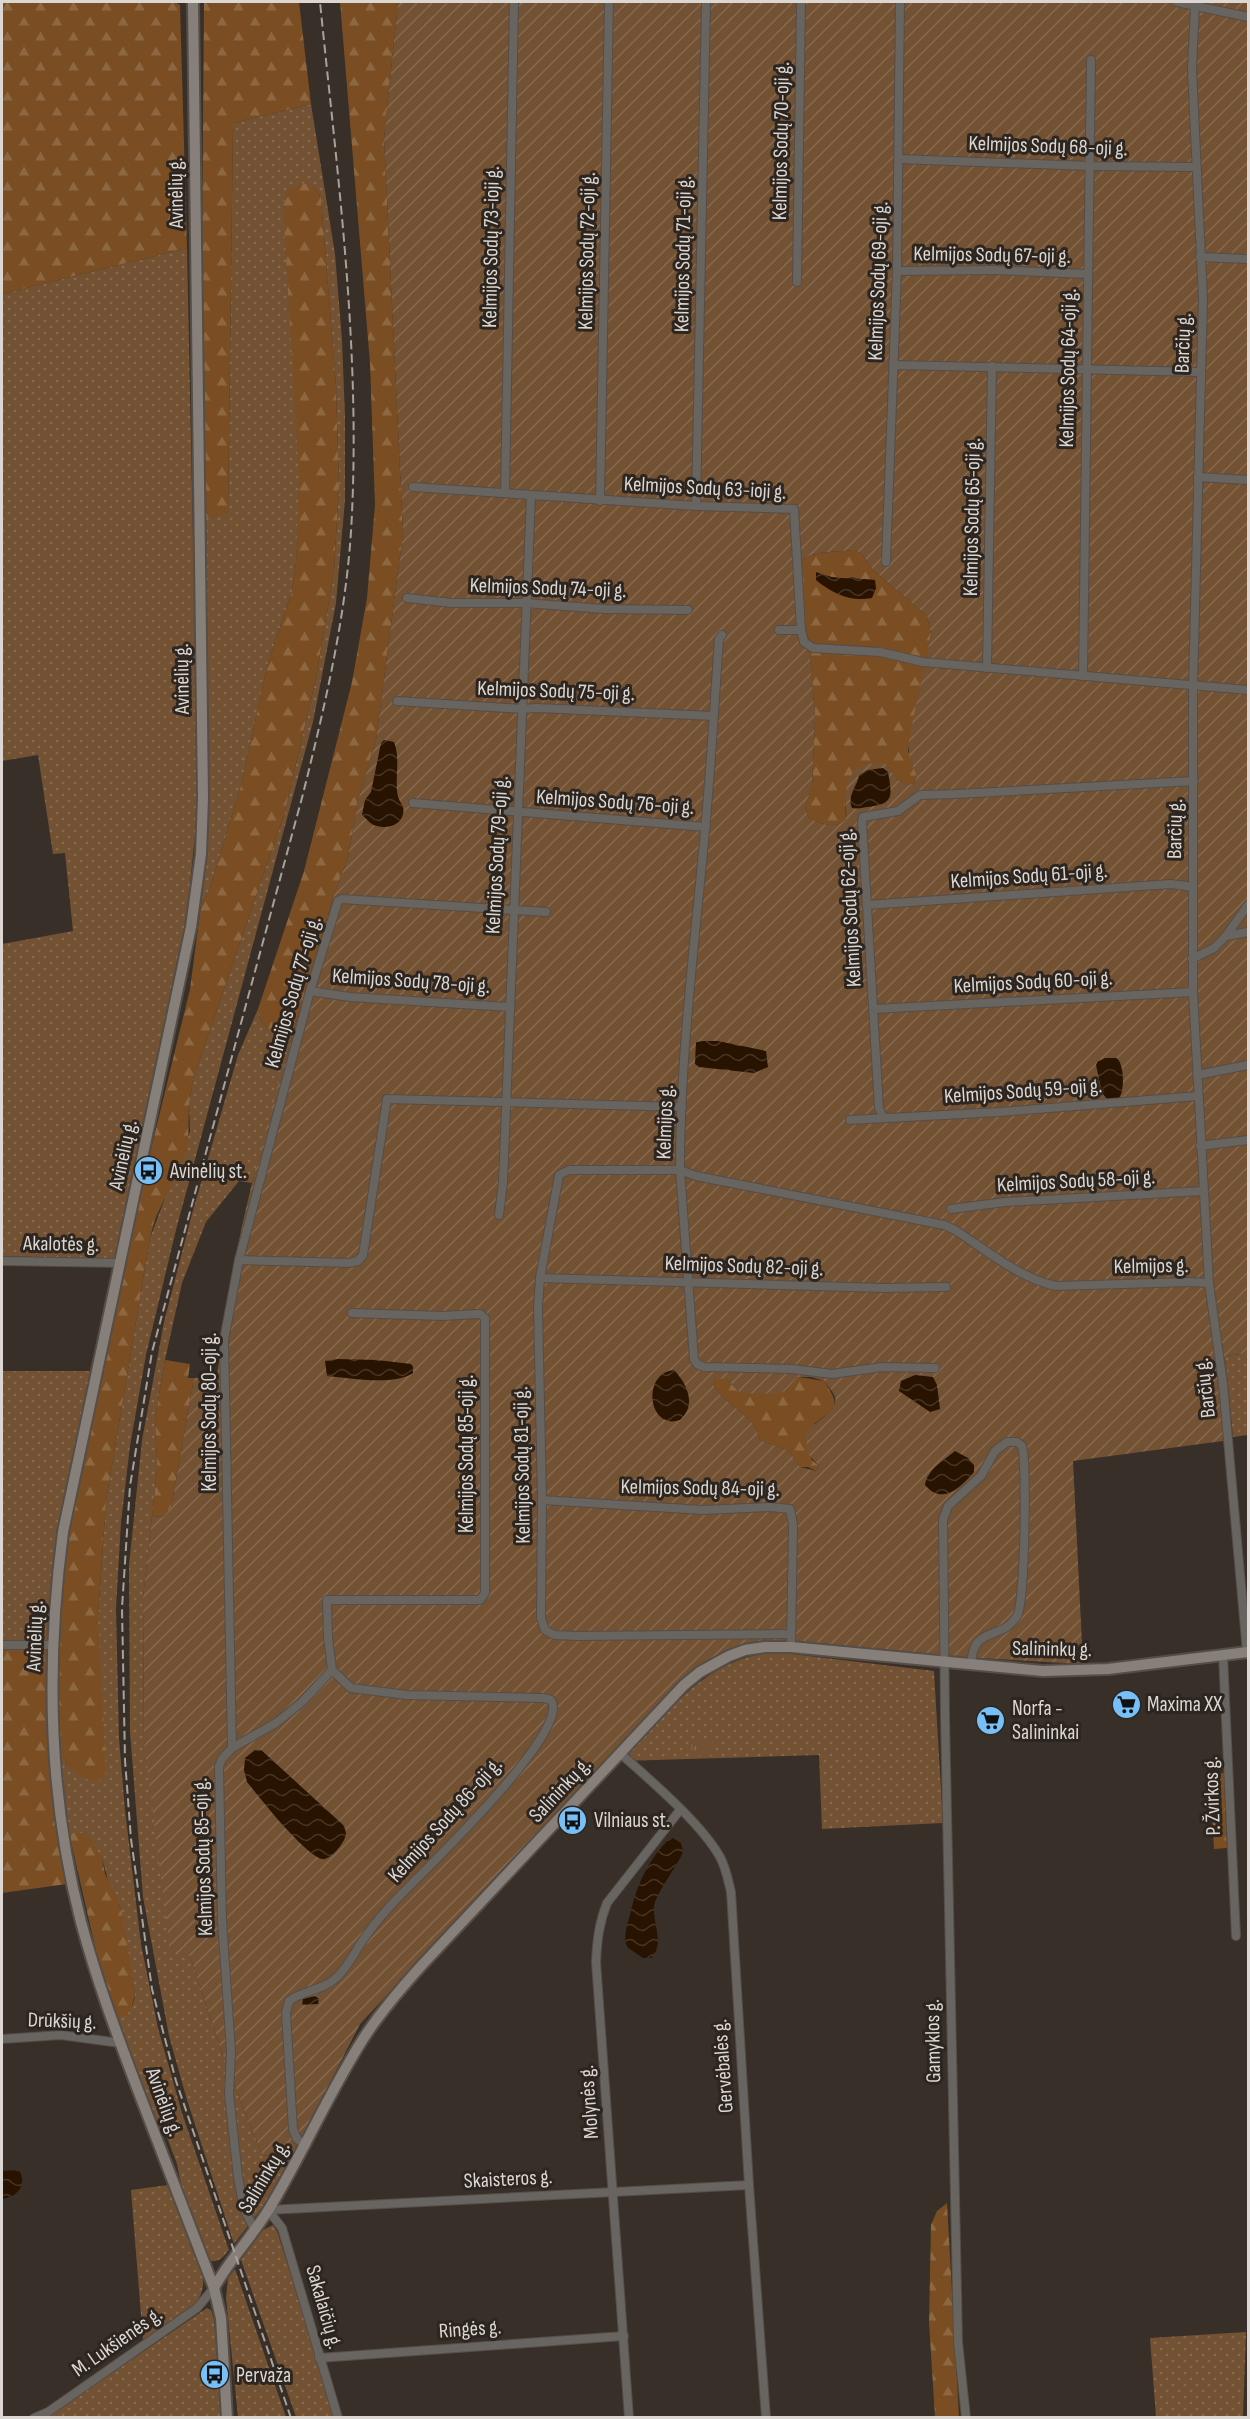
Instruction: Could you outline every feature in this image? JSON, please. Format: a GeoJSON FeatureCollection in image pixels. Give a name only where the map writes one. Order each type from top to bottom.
{"type":"FeatureCollection","features":[{"type":"Feature","properties":{"kind":"main road","name":"Avinėlių g."},"geometry":{"type":"LineString","coordinates":[[193,2],[202,751],[201,854],[191,927],[63,1532],[52,1645],[53,1732],[60,1811],[81,1921],[120,2043],[214,2288]]}},
{"type":"Feature","properties":{"kind":"main road","name":"Salininkų g."},"geometry":{"type":"LineString","coordinates":[[214,2288],[224,2270],[268,2210],[306,2145],[348,2065],[386,2006],[684,1685],[715,1663],[745,1650],[791,1647],[945,1663],[1043,1671],[1075,1671],[1248,1652]]}},
{"type":"Feature","properties":{"kind":"main road"},"geometry":{"type":"LineString","coordinates":[[214,2288],[221,2318],[227,2418]]}},
{"type":"Feature","properties":{"kind":"street","name":"Kelmijos Sodų 73-ioji g."},"geometry":{"type":"LineString","coordinates":[[505,493],[514,2]]}},
{"type":"Feature","properties":{"kind":"street","name":"Kelmijos Sodų 72-oji g."},"geometry":{"type":"LineString","coordinates":[[600,501],[609,2]]}},
{"type":"Feature","properties":{"kind":"street","name":"Kelmijos Sodų 71-oji g."},"geometry":{"type":"LineString","coordinates":[[696,506],[706,2]]}},
{"type":"Feature","properties":{"kind":"street","name":"Kelmijos Sodų 70-oji g."},"geometry":{"type":"LineString","coordinates":[[797,282],[801,2]]}},
{"type":"Feature","properties":{"kind":"street","name":"Kelmijos Sodų 69-oji g."},"geometry":{"type":"LineString","coordinates":[[886,562],[897,272],[900,2]]}},
{"type":"Feature","properties":{"kind":"street"},"geometry":{"type":"LineString","coordinates":[[1177,2],[1248,17]]}},
{"type":"Feature","properties":{"kind":"street","name":"Barčių g."},"geometry":{"type":"LineString","coordinates":[[1195,5],[1192,69],[1203,299],[1193,686],[1193,992],[1209,1284],[1224,1384],[1248,1652]]}},
{"type":"Feature","properties":{"kind":"street","name":"Kelmijos Sodų 64-oji g."},"geometry":{"type":"LineString","coordinates":[[1083,676],[1091,60]]}},
{"type":"Feature","properties":{"kind":"street","name":"Kelmijos Sodų 68-oji g."},"geometry":{"type":"LineString","coordinates":[[899,159],[1089,166],[1196,167]]}},
{"type":"Feature","properties":{"kind":"street"},"geometry":{"type":"LineString","coordinates":[[1200,257],[1248,260]]}},
{"type":"Feature","properties":{"kind":"street","name":"Kelmijos Sodų 67-oji g."},"geometry":{"type":"LineString","coordinates":[[897,272],[993,270],[1088,274]]}},
{"type":"Feature","properties":{"kind":"street"},"geometry":{"type":"LineString","coordinates":[[893,365],[1200,372]]}},
{"type":"Feature","properties":{"kind":"street","name":"Kelmijos Sodų 65-oji g."},"geometry":{"type":"LineString","coordinates":[[987,668],[992,366]]}},
{"type":"Feature","properties":{"kind":"street"},"geometry":{"type":"LineString","coordinates":[[1198,477],[1248,480]]}},
{"type":"Feature","properties":{"kind":"street","name":"Kelmijos Sodų 63-ioji g."},"geometry":{"type":"LineString","coordinates":[[413,487],[600,501],[794,509],[801,630]]}},
{"type":"Feature","properties":{"kind":"street","name":"Kelmijos Sodų 79-oji g."},"geometry":{"type":"LineString","coordinates":[[499,1215],[503,1183],[531,496]]}},
{"type":"Feature","properties":{"kind":"street","name":"Kelmijos Sodų 74-oji g."},"geometry":{"type":"LineString","coordinates":[[407,598],[452,603],[525,603],[605,609],[688,610]]}},
{"type":"Feature","properties":{"kind":"street"},"geometry":{"type":"LineString","coordinates":[[779,630],[801,630],[804,642],[813,648],[880,652],[923,662],[1248,690]]}},
{"type":"Feature","properties":{"kind":"street","name":"Kelmijos g."},"geometry":{"type":"LineString","coordinates":[[722,635],[713,716],[682,1107],[680,1170],[696,1176],[944,1225],[1022,1272],[1056,1286],[1189,1282],[1209,1284]]}},
{"type":"Feature","properties":{"kind":"street","name":"Kelmijos Sodų 75-oji g."},"geometry":{"type":"LineString","coordinates":[[397,701],[522,709],[713,716]]}},
{"type":"Feature","properties":{"kind":"street","name":"Kelmijos Sodų 62-oji g."},"geometry":{"type":"LineString","coordinates":[[883,1118],[879,1108],[862,822],[867,815],[898,811],[920,795],[1194,781]]}},
{"type":"Feature","properties":{"kind":"street","name":"Kelmijos Sodų 76-oji g."},"geometry":{"type":"LineString","coordinates":[[414,803],[706,827]]}},
{"type":"Feature","properties":{"kind":"street","name":"Kelmijos Sodų 61-oji g."},"geometry":{"type":"LineString","coordinates":[[867,905],[1171,884],[1193,886]]}},
{"type":"Feature","properties":{"kind":"street","name":"Kelmijos Sodų 77-oji g."},"geometry":{"type":"LineString","coordinates":[[239,1260],[310,991],[338,901],[341,899],[546,912]]}},
{"type":"Feature","properties":{"kind":"street"},"geometry":{"type":"LineString","coordinates":[[1192,959],[1214,948],[1226,936],[1248,905]]}},
{"type":"Feature","properties":{"kind":"street"},"geometry":{"type":"LineString","coordinates":[[1226,936],[1248,932]]}},
{"type":"Feature","properties":{"kind":"street","name":"Kelmijos Sodų 78-oji g."},"geometry":{"type":"LineString","coordinates":[[310,991],[350,997],[509,1007]]}},
{"type":"Feature","properties":{"kind":"street","name":"Kelmijos Sodų 60-oji g."},"geometry":{"type":"LineString","coordinates":[[874,1009],[1193,992]]}},
{"type":"Feature","properties":{"kind":"street"},"geometry":{"type":"LineString","coordinates":[[1197,1076],[1248,1065]]}},
{"type":"Feature","properties":{"kind":"street","name":"Kelmijos Sodų 59-oji g."},"geometry":{"type":"LineString","coordinates":[[850,1120],[1000,1112],[1198,1096]]}},
{"type":"Feature","properties":{"kind":"street"},"geometry":{"type":"LineString","coordinates":[[239,1260],[350,1263],[358,1261],[363,1255],[387,1099],[682,1107]]}},
{"type":"Feature","properties":{"kind":"street"},"geometry":{"type":"LineString","coordinates":[[1200,1146],[1248,1140]]}},
{"type":"Feature","properties":{"kind":"street"},"geometry":{"type":"LineString","coordinates":[[680,1170],[694,1359],[697,1364],[704,1367],[792,1369],[832,1374],[882,1367],[934,1368]]}},
{"type":"Feature","properties":{"kind":"street","name":"Kelmijos Sodų 81-oji g."},"geometry":{"type":"LineString","coordinates":[[680,1170],[563,1171],[556,1181],[540,1278],[538,1307],[542,1500],[541,1618],[549,1634],[578,1636],[791,1634]]}},
{"type":"Feature","properties":{"kind":"street","name":"Kelmijos Sodų 58-oji g."},"geometry":{"type":"LineString","coordinates":[[951,1209],[1005,1202],[1203,1191]]}},
{"type":"Feature","properties":{"kind":"street","name":"Kelmijos Sodų 80-oji g."},"geometry":{"type":"LineString","coordinates":[[232,1749],[224,1340],[239,1260]]}},
{"type":"Feature","properties":{"kind":"street","name":"Akalotės g."},"geometry":{"type":"LineString","coordinates":[[2,1261],[120,1263]]}},
{"type":"Feature","properties":{"kind":"street","name":"Kelmijos Sodų 82-oji g."},"geometry":{"type":"LineString","coordinates":[[540,1278],[884,1288],[946,1287]]}},
{"type":"Feature","properties":{"kind":"street","name":"Kelmijos Sodų 85-oji g."},"geometry":{"type":"LineString","coordinates":[[255,2230],[244,2209],[228,2094],[231,2051],[222,1921],[218,1772],[222,1759],[232,1749],[285,1716],[302,1702],[332,1670],[327,1599],[480,1600],[485,1593],[485,1318],[480,1314],[352,1313]]}},
{"type":"Feature","properties":{"kind":"street","name":"Gamyklos g."},"geometry":{"type":"LineString","coordinates":[[966,2418],[958,2342],[943,1520],[946,1509],[981,1476],[995,1451],[1001,1445],[1017,1442],[1022,1446],[1023,1458],[1024,1545],[1021,1606],[1011,1623],[978,1642],[972,1652],[971,1665]]}},
{"type":"Feature","properties":{"kind":"street","name":"Kelmijos Sodų 84-oji g."},"geometry":{"type":"LineString","coordinates":[[542,1500],[682,1509],[770,1506],[790,1509],[793,1525],[791,1647]]}},
{"type":"Feature","properties":{"kind":"street"},"geometry":{"type":"LineString","coordinates":[[2,1645],[52,1645]]}},
{"type":"Feature","properties":{"kind":"street","name":"P. Žvirkos g."},"geometry":{"type":"LineString","coordinates":[[1223,1655],[1236,1936]]}},
{"type":"Feature","properties":{"kind":"street","name":"Kelmijos Sodų 86-oji g."},"geometry":{"type":"LineString","coordinates":[[306,2145],[297,2139],[293,2129],[286,2013],[289,2001],[303,1993],[319,1989],[338,1977],[381,1918],[483,1810],[539,1743],[554,1713],[554,1703],[543,1698],[407,1695],[351,1688],[332,1670]]}},
{"type":"Feature","properties":{"kind":"street","name":"Gervėbalės g."},"geometry":{"type":"LineString","coordinates":[[621,1754],[712,1844],[727,1874],[766,2418]]}},
{"type":"Feature","properties":{"kind":"street","name":"Molynės g."},"geometry":{"type":"LineString","coordinates":[[629,2418],[596,1962],[600,1920],[607,1903],[680,1810]]}},
{"type":"Feature","properties":{"kind":"street","name":"Drūkšių g."},"geometry":{"type":"LineString","coordinates":[[2,2039],[62,2036],[120,2043]]}},
{"type":"Feature","properties":{"kind":"street","name":"Skaisteros g."},"geometry":{"type":"LineString","coordinates":[[268,2210],[749,2185]]}},
{"type":"Feature","properties":{"kind":"street","name":"Sakalaičių g."},"geometry":{"type":"LineString","coordinates":[[268,2210],[282,2228],[338,2418]]}},
{"type":"Feature","properties":{"kind":"street","name":"M. Lukšienės g."},"geometry":{"type":"LineString","coordinates":[[34,2418],[48,2412],[197,2308],[214,2288]]}},
{"type":"Feature","properties":{"kind":"street","name":"Ringės g."},"geometry":{"type":"LineString","coordinates":[[319,2358],[624,2336]]}},
{"type":"Feature","properties":{"kind":"green space"},"geometry":{"type":"Polygon","coordinates":[[[2,2],[175,2],[180,5],[187,248],[2,294],[2,2]]]}},
{"type":"Feature","properties":{"kind":"green space"},"geometry":{"type":"Polygon","coordinates":[[[204,2],[299,2],[311,104],[233,123],[228,514],[206,518],[202,243],[204,2]]]}},
{"type":"Feature","properties":{"kind":"green space"},"geometry":{"type":"Polygon","coordinates":[[[340,2],[398,2],[384,138],[403,533],[376,740],[358,800],[348,857],[334,895],[292,1036],[274,1031],[265,1025],[261,1021],[258,1009],[304,871],[352,682],[367,598],[375,505],[370,363],[340,2]]]}},
{"type":"Feature","properties":{"kind":"green space"},"geometry":{"type":"Polygon","coordinates":[[[398,2],[1248,2],[1248,1353],[1225,1356],[1232,1432],[1223,1441],[1073,1461],[1083,1664],[754,1645],[727,1653],[704,1664],[663,1699],[360,2024],[291,2159],[262,2155],[223,2056],[190,1956],[170,1951],[144,1741],[143,1598],[152,1516],[163,1517],[171,1508],[194,1378],[217,1377],[225,1316],[249,1194],[299,1014],[334,895],[348,857],[358,800],[376,740],[403,533],[384,138],[398,2]],[[855,550],[819,553],[802,561],[803,616],[809,641],[815,719],[812,786],[805,808],[809,818],[828,825],[837,824],[846,819],[845,799],[848,781],[861,766],[886,764],[898,780],[907,785],[914,783],[917,776],[909,758],[909,739],[931,634],[927,616],[873,570],[862,554],[855,550]],[[798,1377],[785,1391],[776,1394],[740,1393],[727,1379],[716,1379],[713,1384],[724,1398],[752,1423],[760,1440],[789,1451],[800,1467],[816,1471],[819,1466],[808,1454],[805,1432],[829,1412],[835,1402],[835,1397],[824,1381],[812,1377],[798,1377]],[[255,1750],[268,1806],[277,1819],[323,1859],[343,1825],[261,1750],[255,1750]]]}},
{"type":"Feature","properties":{"kind":"green space"},"geometry":{"type":"Polygon","coordinates":[[[311,104],[335,254],[342,340],[345,500],[336,603],[313,722],[176,1230],[146,1355],[130,1446],[121,1523],[116,1608],[119,1738],[141,1944],[158,2028],[182,2113],[229,2250],[219,2260],[211,2261],[206,2255],[182,2189],[177,2164],[168,2140],[155,2119],[118,2018],[130,2009],[135,1994],[120,1906],[109,1884],[102,1858],[82,1833],[69,1833],[60,1749],[67,1765],[98,1616],[106,1501],[150,1238],[190,1131],[189,1104],[193,1079],[284,815],[316,678],[334,570],[339,487],[336,386],[321,198],[315,187],[296,563],[292,591],[268,663],[242,782],[210,888],[201,905],[209,808],[206,518],[228,513],[233,123],[311,104]]]}},
{"type":"Feature","properties":{"kind":"green space"},"geometry":{"type":"Polygon","coordinates":[[[302,183],[315,187],[321,198],[336,386],[339,487],[334,570],[316,678],[284,815],[193,1079],[189,1104],[188,1148],[155,1219],[150,1238],[106,1501],[98,1616],[106,1773],[99,1780],[89,1780],[77,1774],[67,1765],[60,1749],[57,1674],[69,1527],[135,1215],[190,989],[201,905],[210,888],[242,782],[268,663],[292,591],[296,563],[299,479],[283,206],[288,190],[302,183]]]}},
{"type":"Feature","properties":{"kind":"green space"},"geometry":{"type":"Polygon","coordinates":[[[187,248],[197,733],[196,826],[185,932],[115,1259],[2,1256],[2,944],[73,931],[65,853],[53,854],[38,755],[2,761],[2,294],[187,248]]]}},
{"type":"Feature","properties":{"kind":"green space"},"geometry":{"type":"Polygon","coordinates":[[[855,550],[862,554],[873,570],[927,616],[931,634],[908,751],[917,776],[914,783],[907,785],[898,780],[886,764],[845,800],[846,819],[837,824],[828,825],[809,818],[805,808],[812,786],[815,719],[809,641],[803,616],[802,561],[820,553],[855,550]],[[816,572],[873,595],[876,588],[853,577],[839,580],[816,572]]]}},
{"type":"Feature","properties":{"kind":"green space"},"geometry":{"type":"Polygon","coordinates":[[[258,1009],[261,1021],[265,1025],[274,1031],[292,1036],[252,1183],[239,1181],[206,1222],[182,1283],[155,1418],[157,1471],[143,1598],[144,1741],[190,1956],[223,2056],[262,2155],[291,2159],[274,2192],[234,2244],[187,2100],[169,2036],[143,1897],[130,1732],[129,1565],[142,1440],[164,1322],[192,1214],[238,1055],[258,1009]]]}},
{"type":"Feature","properties":{"kind":"green space"},"geometry":{"type":"Polygon","coordinates":[[[1248,1353],[1248,1435],[1233,1437],[1225,1356],[1248,1353]]]}},
{"type":"Feature","properties":{"kind":"green space"},"geometry":{"type":"Polygon","coordinates":[[[165,1360],[190,1364],[188,1378],[194,1378],[171,1508],[163,1517],[152,1516],[157,1471],[155,1418],[165,1360]]]}},
{"type":"Feature","properties":{"kind":"green space"},"geometry":{"type":"Polygon","coordinates":[[[2,1371],[92,1371],[63,1504],[47,1649],[2,1650],[2,1371]]]}},
{"type":"Feature","properties":{"kind":"green space"},"geometry":{"type":"Polygon","coordinates":[[[798,1377],[824,1381],[834,1401],[832,1409],[814,1424],[811,1459],[819,1466],[816,1471],[808,1467],[800,1467],[789,1451],[760,1440],[752,1423],[718,1392],[713,1384],[716,1379],[727,1379],[740,1393],[785,1391],[798,1377]]]}},
{"type":"Feature","properties":{"kind":"green space"},"geometry":{"type":"Polygon","coordinates":[[[47,1649],[46,1721],[51,1779],[67,1884],[2,1893],[2,1650],[47,1649]]]}},
{"type":"Feature","properties":{"kind":"green space"},"geometry":{"type":"Polygon","coordinates":[[[760,1654],[792,1654],[934,1671],[943,1823],[822,1829],[819,1755],[622,1761],[667,1711],[700,1682],[738,1660],[760,1654]]]}},
{"type":"Feature","properties":{"kind":"green space"},"geometry":{"type":"Polygon","coordinates":[[[712,1738],[713,1755],[692,1756],[691,1739],[712,1738]]]}},
{"type":"Feature","properties":{"kind":"green space"},"geometry":{"type":"Polygon","coordinates":[[[1224,1773],[1227,1848],[1214,1849],[1210,1774],[1224,1773]]]}},
{"type":"Feature","properties":{"kind":"green space"},"geometry":{"type":"Polygon","coordinates":[[[69,1833],[82,1833],[91,1839],[102,1858],[105,1874],[117,1897],[123,1917],[135,1994],[127,2015],[118,2018],[96,1951],[69,1833]]]}},
{"type":"Feature","properties":{"kind":"green space"},"geometry":{"type":"Polygon","coordinates":[[[168,2185],[203,2277],[203,2287],[196,2303],[143,2340],[131,2190],[168,2185]]]}},
{"type":"Feature","properties":{"kind":"green space"},"geometry":{"type":"Polygon","coordinates":[[[947,2203],[959,2417],[935,2417],[929,2322],[931,2225],[937,2211],[947,2203]]]}},
{"type":"Feature","properties":{"kind":"green space"},"geometry":{"type":"Polygon","coordinates":[[[273,2225],[277,2231],[336,2417],[296,2417],[241,2260],[263,2230],[273,2225]]]}},
{"type":"Feature","properties":{"kind":"green space"},"geometry":{"type":"Polygon","coordinates":[[[235,2269],[286,2417],[238,2417],[226,2298],[228,2278],[235,2269]]]}},
{"type":"Feature","properties":{"kind":"green space"},"geometry":{"type":"Polygon","coordinates":[[[207,2308],[211,2310],[214,2319],[222,2417],[46,2418],[207,2308]]]}},
{"type":"Feature","properties":{"kind":"green space"},"geometry":{"type":"Polygon","coordinates":[[[1246,2332],[1243,2417],[1156,2417],[1150,2338],[1246,2332]]]}},
{"type":"Feature","properties":{"kind":"water"},"geometry":{"type":"Polygon","coordinates":[[[816,572],[838,578],[875,580],[876,588],[872,598],[849,598],[835,593],[816,580],[816,572]]]}},
{"type":"Feature","properties":{"kind":"water"},"geometry":{"type":"Polygon","coordinates":[[[384,740],[394,742],[396,749],[397,790],[403,807],[400,821],[385,827],[373,824],[362,815],[365,800],[371,792],[381,743],[384,740]]]}},
{"type":"Feature","properties":{"kind":"water"},"geometry":{"type":"Polygon","coordinates":[[[883,768],[888,772],[890,787],[890,797],[887,801],[876,806],[852,808],[851,795],[859,775],[867,770],[883,768]]]}},
{"type":"Feature","properties":{"kind":"water"},"geometry":{"type":"Polygon","coordinates":[[[718,1041],[766,1051],[768,1067],[754,1073],[699,1067],[695,1064],[696,1042],[718,1041]]]}},
{"type":"Feature","properties":{"kind":"water"},"geometry":{"type":"Polygon","coordinates":[[[1105,1058],[1117,1058],[1121,1066],[1123,1084],[1119,1098],[1107,1099],[1102,1093],[1096,1065],[1098,1061],[1105,1058]]]}},
{"type":"Feature","properties":{"kind":"water"},"geometry":{"type":"Polygon","coordinates":[[[338,1359],[411,1364],[413,1373],[405,1377],[383,1380],[327,1376],[325,1361],[338,1359]]]}},
{"type":"Feature","properties":{"kind":"water"},"geometry":{"type":"Polygon","coordinates":[[[674,1370],[686,1388],[689,1401],[688,1408],[680,1420],[669,1421],[655,1410],[653,1390],[663,1373],[674,1370]]]}},
{"type":"Feature","properties":{"kind":"water"},"geometry":{"type":"Polygon","coordinates":[[[915,1375],[933,1377],[937,1385],[940,1409],[930,1412],[899,1391],[901,1381],[915,1375]]]}},
{"type":"Feature","properties":{"kind":"water"},"geometry":{"type":"Polygon","coordinates":[[[955,1451],[968,1458],[974,1465],[974,1472],[958,1488],[945,1494],[938,1494],[925,1485],[926,1480],[937,1466],[955,1451]]]}},
{"type":"Feature","properties":{"kind":"water"},"geometry":{"type":"Polygon","coordinates":[[[255,1750],[261,1750],[343,1826],[345,1837],[337,1850],[329,1857],[322,1859],[305,1847],[247,1782],[244,1770],[245,1758],[255,1750]]]}},
{"type":"Feature","properties":{"kind":"water"},"geometry":{"type":"Polygon","coordinates":[[[671,1837],[681,1843],[683,1852],[655,1902],[654,1914],[658,1940],[655,1953],[651,1958],[643,1958],[627,1947],[625,1939],[627,1927],[644,1873],[671,1837]]]}},
{"type":"Feature","properties":{"kind":"water"},"geometry":{"type":"Polygon","coordinates":[[[315,1996],[319,1999],[318,2004],[302,2005],[303,1999],[315,1996]]]}},
{"type":"Feature","properties":{"kind":"water"},"geometry":{"type":"Polygon","coordinates":[[[19,2170],[22,2181],[20,2189],[12,2196],[2,2199],[2,2171],[19,2170]]]}},
{"type":"Feature","properties":{"kind":"railway"},"geometry":{"type":"LineString","coordinates":[[291,2418],[176,2081],[152,1989],[131,1839],[125,1760],[122,1608],[130,1486],[152,1352],[303,794],[328,690],[346,584],[352,513],[353,385],[340,193],[320,2]]}},
{"type":"Feature","properties":{"kind":"place","name":"Avinėlių st."},"geometry":{"type":"Point","coordinates":[149,1171]}},
{"type":"Feature","properties":{"kind":"place","name":"Maxima XX"},"geometry":{"type":"Point","coordinates":[1126,1704]}},
{"type":"Feature","properties":{"kind":"place","name":"Norfa - Salininkai"},"geometry":{"type":"Point","coordinates":[991,1720]}},
{"type":"Feature","properties":{"kind":"place","name":"Vilniaus st."},"geometry":{"type":"Point","coordinates":[573,1820]}},
{"type":"Feature","properties":{"kind":"place","name":"Pervaža"},"geometry":{"type":"Point","coordinates":[215,2375]}}]}
